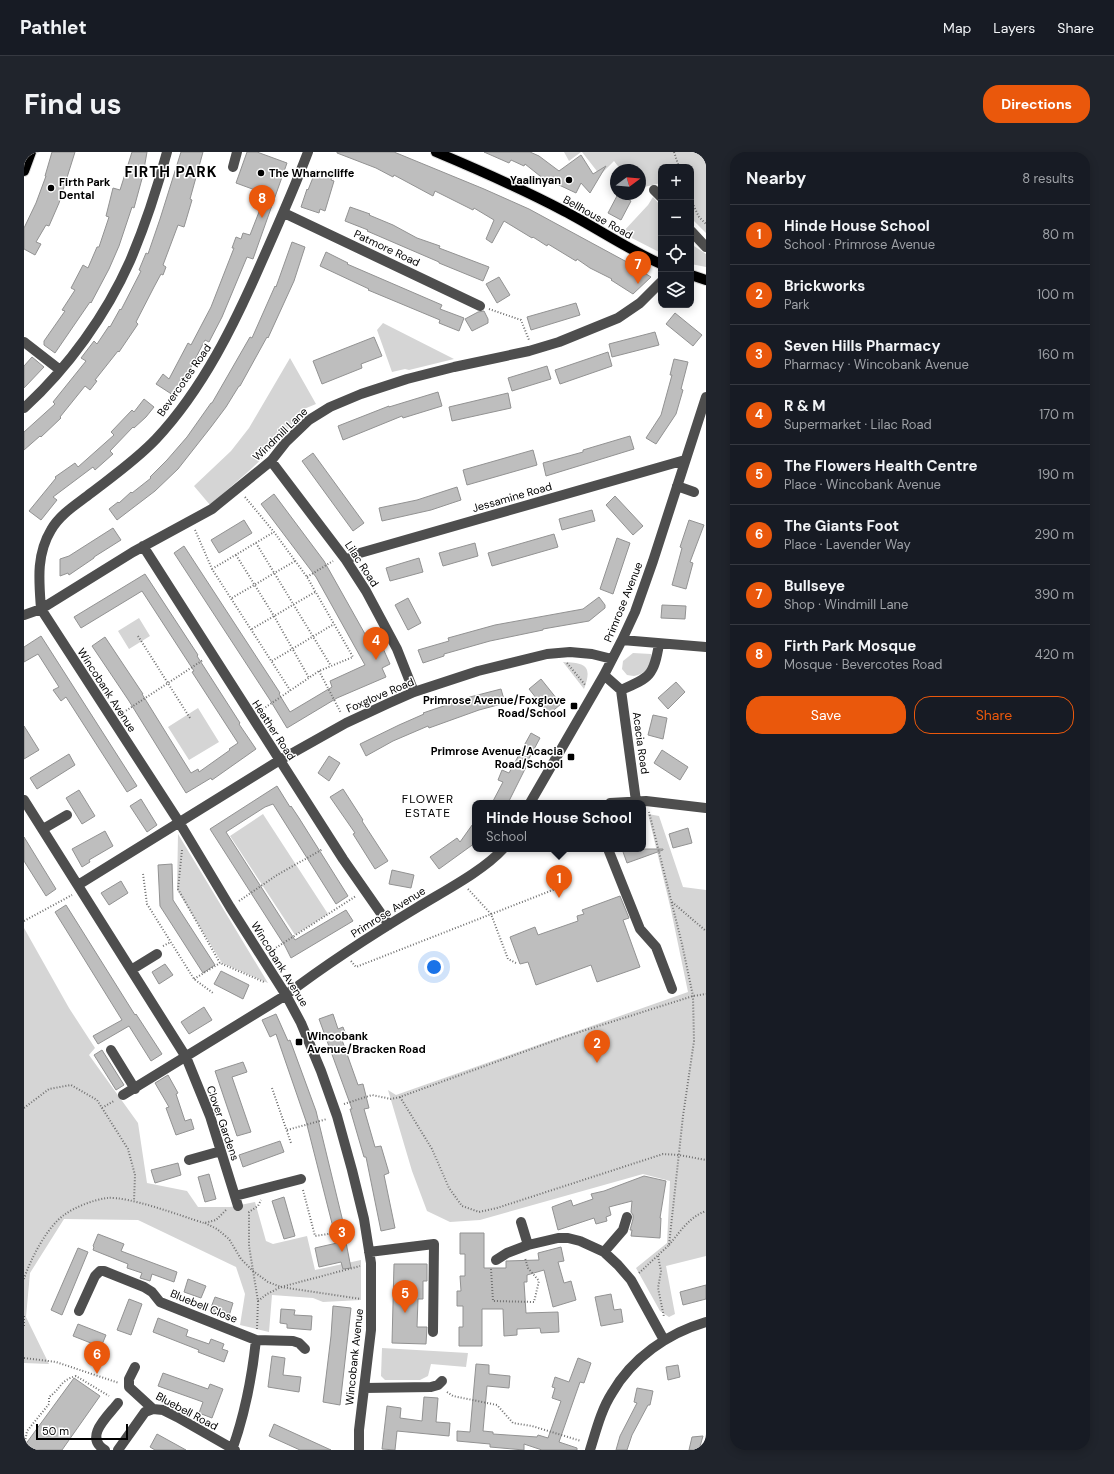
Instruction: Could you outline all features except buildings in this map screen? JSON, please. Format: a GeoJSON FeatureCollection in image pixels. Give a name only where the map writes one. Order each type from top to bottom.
{"type":"FeatureCollection","features":[{"type":"Feature","properties":{"kind":"main road"},"geometry":{"type":"LineString","coordinates":[[24,171],[31,152]]}},
{"type":"Feature","properties":{"kind":"main road","name":"Bellhouse Road"},"geometry":{"type":"LineString","coordinates":[[436,152],[526,192],[566,212],[658,263]]}},
{"type":"Feature","properties":{"kind":"main road"},"geometry":{"type":"LineString","coordinates":[[694,276],[706,280]]}},
{"type":"Feature","properties":{"kind":"street"},"geometry":{"type":"LineString","coordinates":[[24,408],[60,370],[96,322],[116,289],[130,260],[168,152]]}},
{"type":"Feature","properties":{"kind":"street"},"geometry":{"type":"LineString","coordinates":[[233,167],[237,152]]}},
{"type":"Feature","properties":{"kind":"street","name":"Bevercotes Road"},"geometry":{"type":"LineString","coordinates":[[41,609],[40,566],[43,546],[52,528],[61,516],[130,463],[156,439],[183,406],[219,351],[246,297],[284,213],[308,152]]}},
{"type":"Feature","properties":{"kind":"street","name":"Patmore Road"},"geometry":{"type":"LineString","coordinates":[[284,213],[480,306]]}},
{"type":"Feature","properties":{"kind":"street"},"geometry":{"type":"LineString","coordinates":[[694,234],[706,247]]}},
{"type":"Feature","properties":{"kind":"street","name":"Windmill Lane"},"geometry":{"type":"LineString","coordinates":[[24,615],[41,609],[143,546],[212,509],[271,461],[286,442],[309,420],[330,407],[361,394],[407,379],[528,351],[559,342],[618,318],[640,303],[658,285]]}},
{"type":"Feature","properties":{"kind":"street"},"geometry":{"type":"LineString","coordinates":[[24,342],[60,370]]}},
{"type":"Feature","properties":{"kind":"street","name":"Primrose Avenue"},"geometry":{"type":"LineString","coordinates":[[532,800],[604,675],[635,612],[654,561],[706,397]]}},
{"type":"Feature","properties":{"kind":"street","name":"Jessamine Road"},"geometry":{"type":"LineString","coordinates":[[345,558],[685,460]]}},
{"type":"Feature","properties":{"kind":"street","name":"Lilac Road"},"geometry":{"type":"LineString","coordinates":[[271,461],[345,558],[366,591],[397,649],[414,692]]}},
{"type":"Feature","properties":{"kind":"street"},"geometry":{"type":"LineString","coordinates":[[677,486],[694,492]]}},
{"type":"Feature","properties":{"kind":"street","name":"Heather Road"},"geometry":{"type":"LineString","coordinates":[[143,546],[333,843],[364,890],[389,924]]}},
{"type":"Feature","properties":{"kind":"street","name":"Wincobank Avenue"},"geometry":{"type":"LineString","coordinates":[[41,609],[179,822],[230,907],[284,992],[301,1023],[321,1071],[352,1170],[366,1228],[371,1263],[371,1330],[359,1430],[359,1450]]}},
{"type":"Feature","properties":{"kind":"street"},"geometry":{"type":"LineString","coordinates":[[622,640],[706,647]]}},
{"type":"Feature","properties":{"kind":"street"},"geometry":{"type":"LineString","coordinates":[[604,675],[621,690],[646,677],[653,669],[659,644]]}},
{"type":"Feature","properties":{"kind":"street","name":"Foxglove Road"},"geometry":{"type":"LineString","coordinates":[[179,822],[280,760],[346,723],[414,692],[478,671],[547,654],[570,652],[592,654],[612,659]]}},
{"type":"Feature","properties":{"kind":"street","name":"Acacia Road"},"geometry":{"type":"LineString","coordinates":[[621,690],[641,800]]}},
{"type":"Feature","properties":{"kind":"street","name":"Clover Gardens"},"geometry":{"type":"LineString","coordinates":[[24,800],[44,829],[64,864],[80,887],[186,1057],[210,1116],[237,1201]]}},
{"type":"Feature","properties":{"kind":"street"},"geometry":{"type":"LineString","coordinates":[[646,802],[706,808]]}},
{"type":"Feature","properties":{"kind":"street"},"geometry":{"type":"LineString","coordinates":[[44,829],[67,815]]}},
{"type":"Feature","properties":{"kind":"street"},"geometry":{"type":"LineString","coordinates":[[80,887],[179,822]]}},
{"type":"Feature","properties":{"kind":"street","name":"Primrose Avenue"},"geometry":{"type":"LineString","coordinates":[[284,992],[389,924],[484,866],[500,852]]}},
{"type":"Feature","properties":{"kind":"street"},"geometry":{"type":"LineString","coordinates":[[609,852],[640,929],[656,947],[672,989]]}},
{"type":"Feature","properties":{"kind":"street"},"geometry":{"type":"LineString","coordinates":[[131,970],[157,954]]}},
{"type":"Feature","properties":{"kind":"street"},"geometry":{"type":"LineString","coordinates":[[123,1095],[186,1057],[284,992]]}},
{"type":"Feature","properties":{"kind":"street"},"geometry":{"type":"LineString","coordinates":[[111,1050],[135,1089]]}},
{"type":"Feature","properties":{"kind":"street"},"geometry":{"type":"LineString","coordinates":[[189,1160],[221,1151]]}},
{"type":"Feature","properties":{"kind":"street"},"geometry":{"type":"LineString","coordinates":[[237,1201],[259,1191],[301,1179]]}},
{"type":"Feature","properties":{"kind":"street"},"geometry":{"type":"LineString","coordinates":[[604,1252],[622,1230],[627,1217]]}},
{"type":"Feature","properties":{"kind":"street"},"geometry":{"type":"LineString","coordinates":[[521,1222],[525,1246]]}},
{"type":"Feature","properties":{"kind":"street"},"geometry":{"type":"LineString","coordinates":[[496,1260],[507,1253],[525,1246],[558,1238],[568,1238],[580,1241],[604,1252],[631,1280],[664,1340]]}},
{"type":"Feature","properties":{"kind":"street"},"geometry":{"type":"LineString","coordinates":[[369,1252],[434,1244],[434,1332]]}},
{"type":"Feature","properties":{"kind":"street","name":"Bluebell Close"},"geometry":{"type":"LineString","coordinates":[[79,1310],[95,1276],[100,1271],[104,1271],[144,1287],[152,1292],[160,1302],[256,1340],[294,1341],[299,1343],[305,1349]]}},
{"type":"Feature","properties":{"kind":"street"},"geometry":{"type":"LineString","coordinates":[[591,1447],[600,1416],[612,1392],[624,1375],[650,1350],[664,1340],[684,1329],[706,1322]]}},
{"type":"Feature","properties":{"kind":"street"},"geometry":{"type":"LineString","coordinates":[[233,1450],[246,1405],[252,1375],[256,1340]]}},
{"type":"Feature","properties":{"kind":"street"},"geometry":{"type":"LineString","coordinates":[[130,1387],[129,1379],[135,1367]]}},
{"type":"Feature","properties":{"kind":"street"},"geometry":{"type":"LineString","coordinates":[[364,1388],[431,1387],[440,1383]]}},
{"type":"Feature","properties":{"kind":"street","name":"Bluebell Road"},"geometry":{"type":"LineString","coordinates":[[130,1387],[153,1409],[163,1410],[177,1417],[233,1450]]}},
{"type":"Feature","properties":{"kind":"street"},"geometry":{"type":"LineString","coordinates":[[100,1449],[95,1438],[96,1432],[118,1403]]}},
{"type":"Feature","properties":{"kind":"street"},"geometry":{"type":"LineString","coordinates":[[118,1450],[145,1412],[153,1409]]}},
{"type":"Feature","properties":{"kind":"path"},"geometry":{"type":"LineString","coordinates":[[674,152],[678,164]]}},
{"type":"Feature","properties":{"kind":"path"},"geometry":{"type":"LineString","coordinates":[[694,207],[699,218],[706,224]]}},
{"type":"Feature","properties":{"kind":"path"},"geometry":{"type":"LineString","coordinates":[[480,306],[521,320],[530,340],[528,351]]}},
{"type":"Feature","properties":{"kind":"path"},"geometry":{"type":"LineString","coordinates":[[238,488],[274,532],[307,577],[353,657],[319,671],[252,717]]}},
{"type":"Feature","properties":{"kind":"path"},"geometry":{"type":"LineString","coordinates":[[191,521],[212,568],[290,690]]}},
{"type":"Feature","properties":{"kind":"path"},"geometry":{"type":"LineString","coordinates":[[212,568],[274,532]]}},
{"type":"Feature","properties":{"kind":"path"},"geometry":{"type":"LineString","coordinates":[[256,543],[331,666]]}},
{"type":"Feature","properties":{"kind":"path"},"geometry":{"type":"LineString","coordinates":[[236,555],[274,616],[309,678]]}},
{"type":"Feature","properties":{"kind":"path"},"geometry":{"type":"LineString","coordinates":[[307,577],[345,558]]}},
{"type":"Feature","properties":{"kind":"path"},"geometry":{"type":"LineString","coordinates":[[232,598],[296,561]]}},
{"type":"Feature","properties":{"kind":"path"},"geometry":{"type":"LineString","coordinates":[[252,629],[315,592]]}},
{"type":"Feature","properties":{"kind":"path"},"geometry":{"type":"LineString","coordinates":[[272,661],[334,624]]}},
{"type":"Feature","properties":{"kind":"path"},"geometry":{"type":"LineString","coordinates":[[138,636],[190,718]]}},
{"type":"Feature","properties":{"kind":"path"},"geometry":{"type":"LineString","coordinates":[[559,653],[593,693]]}},
{"type":"Feature","properties":{"kind":"path"},"geometry":{"type":"LineString","coordinates":[[112,720],[211,654]]}},
{"type":"Feature","properties":{"kind":"path"},"geometry":{"type":"LineString","coordinates":[[319,671],[346,723]]}},
{"type":"Feature","properties":{"kind":"path"},"geometry":{"type":"LineString","coordinates":[[646,818],[671,901],[693,996],[694,1041],[669,1246]]}},
{"type":"Feature","properties":{"kind":"path"},"geometry":{"type":"LineString","coordinates":[[184,831],[178,889],[220,963],[284,992]]}},
{"type":"Feature","properties":{"kind":"path"},"geometry":{"type":"LineString","coordinates":[[230,907],[277,875],[333,843]]}},
{"type":"Feature","properties":{"kind":"path"},"geometry":{"type":"LineString","coordinates":[[143,874],[147,904],[194,979],[213,993]]}},
{"type":"Feature","properties":{"kind":"path"},"geometry":{"type":"LineString","coordinates":[[461,880],[491,914],[508,958],[516,963]]}},
{"type":"Feature","properties":{"kind":"path"},"geometry":{"type":"LineString","coordinates":[[346,953],[356,967],[563,886]]}},
{"type":"Feature","properties":{"kind":"path"},"geometry":{"type":"LineString","coordinates":[[24,921],[80,887]]}},
{"type":"Feature","properties":{"kind":"path"},"geometry":{"type":"LineString","coordinates":[[261,957],[364,890]]}},
{"type":"Feature","properties":{"kind":"path"},"geometry":{"type":"LineString","coordinates":[[671,901],[706,931]]}},
{"type":"Feature","properties":{"kind":"path"},"geometry":{"type":"LineString","coordinates":[[194,979],[220,963]]}},
{"type":"Feature","properties":{"kind":"path"},"geometry":{"type":"LineString","coordinates":[[287,1130],[335,1112],[372,1095],[391,1098],[400,1097],[567,1036],[693,996],[706,994]]}},
{"type":"Feature","properties":{"kind":"path"},"geometry":{"type":"LineString","coordinates":[[24,1108],[49,1089],[71,1086],[97,1100],[128,1149],[135,1175],[134,1202]]}},
{"type":"Feature","properties":{"kind":"path"},"geometry":{"type":"LineString","coordinates":[[272,1088],[290,1143]]}},
{"type":"Feature","properties":{"kind":"path"},"geometry":{"type":"LineString","coordinates":[[102,1108],[123,1095]]}},
{"type":"Feature","properties":{"kind":"path"},"geometry":{"type":"LineString","coordinates":[[400,1097],[432,1149],[450,1188],[462,1206],[479,1212],[497,1208],[664,1154],[706,1160]]}},
{"type":"Feature","properties":{"kind":"path"},"geometry":{"type":"LineString","coordinates":[[301,1179],[315,1236],[366,1228]]}},
{"type":"Feature","properties":{"kind":"path"},"geometry":{"type":"LineString","coordinates":[[256,1340],[258,1302],[248,1246],[249,1212],[261,1202],[259,1191]]}},
{"type":"Feature","properties":{"kind":"path"},"geometry":{"type":"LineString","coordinates":[[24,1279],[40,1244],[47,1233],[64,1215],[84,1204],[107,1198],[134,1202],[204,1223],[217,1229],[229,1239],[241,1259],[253,1271],[268,1282],[281,1287],[372,1300]]}},
{"type":"Feature","properties":{"kind":"path"},"geometry":{"type":"LineString","coordinates":[[204,1223],[216,1220],[237,1201]]}},
{"type":"Feature","properties":{"kind":"path"},"geometry":{"type":"LineString","coordinates":[[631,1280],[669,1246],[687,1223],[706,1211]]}},
{"type":"Feature","properties":{"kind":"path"},"geometry":{"type":"LineString","coordinates":[[496,1260],[491,1266],[493,1301],[534,1302],[539,1281],[528,1268],[525,1246]]}},
{"type":"Feature","properties":{"kind":"path"},"geometry":{"type":"LineString","coordinates":[[658,1256],[661,1271],[658,1288],[664,1313],[664,1320]]}},
{"type":"Feature","properties":{"kind":"path"},"geometry":{"type":"LineString","coordinates":[[258,1302],[267,1294],[281,1287],[371,1263]]}},
{"type":"Feature","properties":{"kind":"path"},"geometry":{"type":"LineString","coordinates":[[24,1316],[24,1328]]}},
{"type":"Feature","properties":{"kind":"path"},"geometry":{"type":"LineString","coordinates":[[24,1358],[56,1362],[130,1387]]}},
{"type":"Feature","properties":{"kind":"path"},"geometry":{"type":"LineString","coordinates":[[24,1448],[27,1431],[49,1404],[49,1397],[54,1394],[59,1385],[71,1378],[76,1376],[118,1403]]}},
{"type":"Feature","properties":{"kind":"path"},"geometry":{"type":"LineString","coordinates":[[440,1383],[453,1396],[497,1405],[513,1423],[532,1426],[591,1447]]}},
{"type":"Feature","properties":{"kind":"shaded area"},"geometry":{"type":"Polygon","coordinates":[[[564,152],[581,152],[569,161],[564,152]]]}},
{"type":"Feature","properties":{"kind":"shaded area"},"geometry":{"type":"Polygon","coordinates":[[[582,152],[706,152],[706,233],[694,221],[694,164],[658,164],[658,184],[646,187],[646,164],[616,164],[614,161],[600,175],[582,152]]]}},
{"type":"Feature","properties":{"kind":"shaded area"},"geometry":{"type":"Polygon","coordinates":[[[653,197],[658,203],[658,251],[622,233],[648,205],[653,197]]]}},
{"type":"Feature","properties":{"kind":"shaded area"},"geometry":{"type":"Polygon","coordinates":[[[694,246],[706,254],[706,267],[694,265],[694,246]]]}},
{"type":"Feature","properties":{"kind":"shaded area"},"geometry":{"type":"Polygon","coordinates":[[[383,323],[454,359],[409,370],[405,369],[392,372],[377,330],[383,323]]]}},
{"type":"Feature","properties":{"kind":"shaded area"},"geometry":{"type":"Polygon","coordinates":[[[290,358],[316,404],[304,409],[275,446],[210,505],[194,486],[231,451],[249,428],[290,358]]]}},
{"type":"Feature","properties":{"kind":"shaded area"},"geometry":{"type":"Polygon","coordinates":[[[139,618],[150,636],[129,649],[118,631],[139,618]]]}},
{"type":"Feature","properties":{"kind":"shaded area"},"geometry":{"type":"Polygon","coordinates":[[[633,653],[651,654],[652,658],[650,665],[645,671],[634,676],[627,675],[622,669],[623,661],[633,653]]]}},
{"type":"Feature","properties":{"kind":"shaded area"},"geometry":{"type":"Polygon","coordinates":[[[563,662],[577,663],[585,667],[588,675],[584,689],[563,662]]]}},
{"type":"Feature","properties":{"kind":"shaded area"},"geometry":{"type":"Polygon","coordinates":[[[198,708],[219,742],[189,760],[168,727],[198,708]]]}},
{"type":"Feature","properties":{"kind":"shaded area"},"geometry":{"type":"Polygon","coordinates":[[[263,814],[328,914],[295,935],[230,836],[263,814]]]}},
{"type":"Feature","properties":{"kind":"shaded area"},"geometry":{"type":"Polygon","coordinates":[[[648,814],[659,816],[683,887],[706,890],[706,1256],[666,1266],[675,1314],[669,1317],[660,1311],[636,1268],[667,1243],[670,1181],[643,1174],[480,1220],[450,1222],[427,1211],[412,1171],[388,1090],[396,1095],[688,992],[671,910],[648,814]]]}},
{"type":"Feature","properties":{"kind":"shaded area"},"geometry":{"type":"Polygon","coordinates":[[[178,834],[268,983],[222,963],[177,890],[178,834]]]}},
{"type":"Feature","properties":{"kind":"shaded area"},"geometry":{"type":"Polygon","coordinates":[[[24,928],[69,1008],[95,1048],[89,1055],[138,1123],[147,1183],[187,1191],[198,1207],[230,1207],[255,1202],[266,1241],[273,1244],[307,1236],[315,1270],[361,1260],[361,1300],[323,1302],[313,1298],[272,1295],[269,1332],[240,1325],[245,1294],[236,1267],[138,1220],[64,1219],[30,1273],[26,1317],[49,1364],[24,1363],[24,928]]]}},
{"type":"Feature","properties":{"kind":"shaded area"},"geometry":{"type":"Polygon","coordinates":[[[382,1348],[468,1353],[466,1367],[431,1364],[428,1376],[420,1380],[385,1380],[381,1376],[382,1348]]]}},
{"type":"Feature","properties":{"kind":"place","name":"The Wharncliffe"},"geometry":{"type":"Point","coordinates":[261,173]}},
{"type":"Feature","properties":{"kind":"place","name":"Yaalinyan"},"geometry":{"type":"Point","coordinates":[569,180]}},
{"type":"Feature","properties":{"kind":"place","name":"Firth Park Dental"},"geometry":{"type":"Point","coordinates":[51,188]}},
{"type":"Feature","properties":{"kind":"place","name":"Firth Park Mosque"},"geometry":{"type":"Point","coordinates":[262,218]}},
{"type":"Feature","properties":{"kind":"place","name":"Bullseye"},"geometry":{"type":"Point","coordinates":[638,284]}},
{"type":"Feature","properties":{"kind":"place","name":"R & M"},"geometry":{"type":"Point","coordinates":[376,660]}},
{"type":"Feature","properties":{"kind":"place","name":"Primrose Avenue/Foxglove Road/School"},"geometry":{"type":"Point","coordinates":[574,706]}},
{"type":"Feature","properties":{"kind":"place","name":"Primrose Avenue/Acacia Road/School"},"geometry":{"type":"Point","coordinates":[571,757]}},
{"type":"Feature","properties":{"kind":"place","name":"Hinde House School"},"geometry":{"type":"Point","coordinates":[559,898]}},
{"type":"Feature","properties":{"kind":"place","name":"Wincobank Avenue/Bracken Road"},"geometry":{"type":"Point","coordinates":[299,1042]}},
{"type":"Feature","properties":{"kind":"place","name":"Brickworks"},"geometry":{"type":"Point","coordinates":[597,1063]}},
{"type":"Feature","properties":{"kind":"place","name":"Seven Hills Pharmacy"},"geometry":{"type":"Point","coordinates":[342,1252]}},
{"type":"Feature","properties":{"kind":"place","name":"The Flowers Health Centre"},"geometry":{"type":"Point","coordinates":[405,1313]}},
{"type":"Feature","properties":{"kind":"place","name":"The Giants Foot"},"geometry":{"type":"Point","coordinates":[97,1374]}},
{"type":"Feature","properties":{"kind":"district","name":"FIRTH PARK"},"geometry":{"type":"Point","coordinates":[171,172]}},
{"type":"Feature","properties":{"kind":"district","name":"FLOWER ESTATE"},"geometry":{"type":"Point","coordinates":[428,806]}}]}
